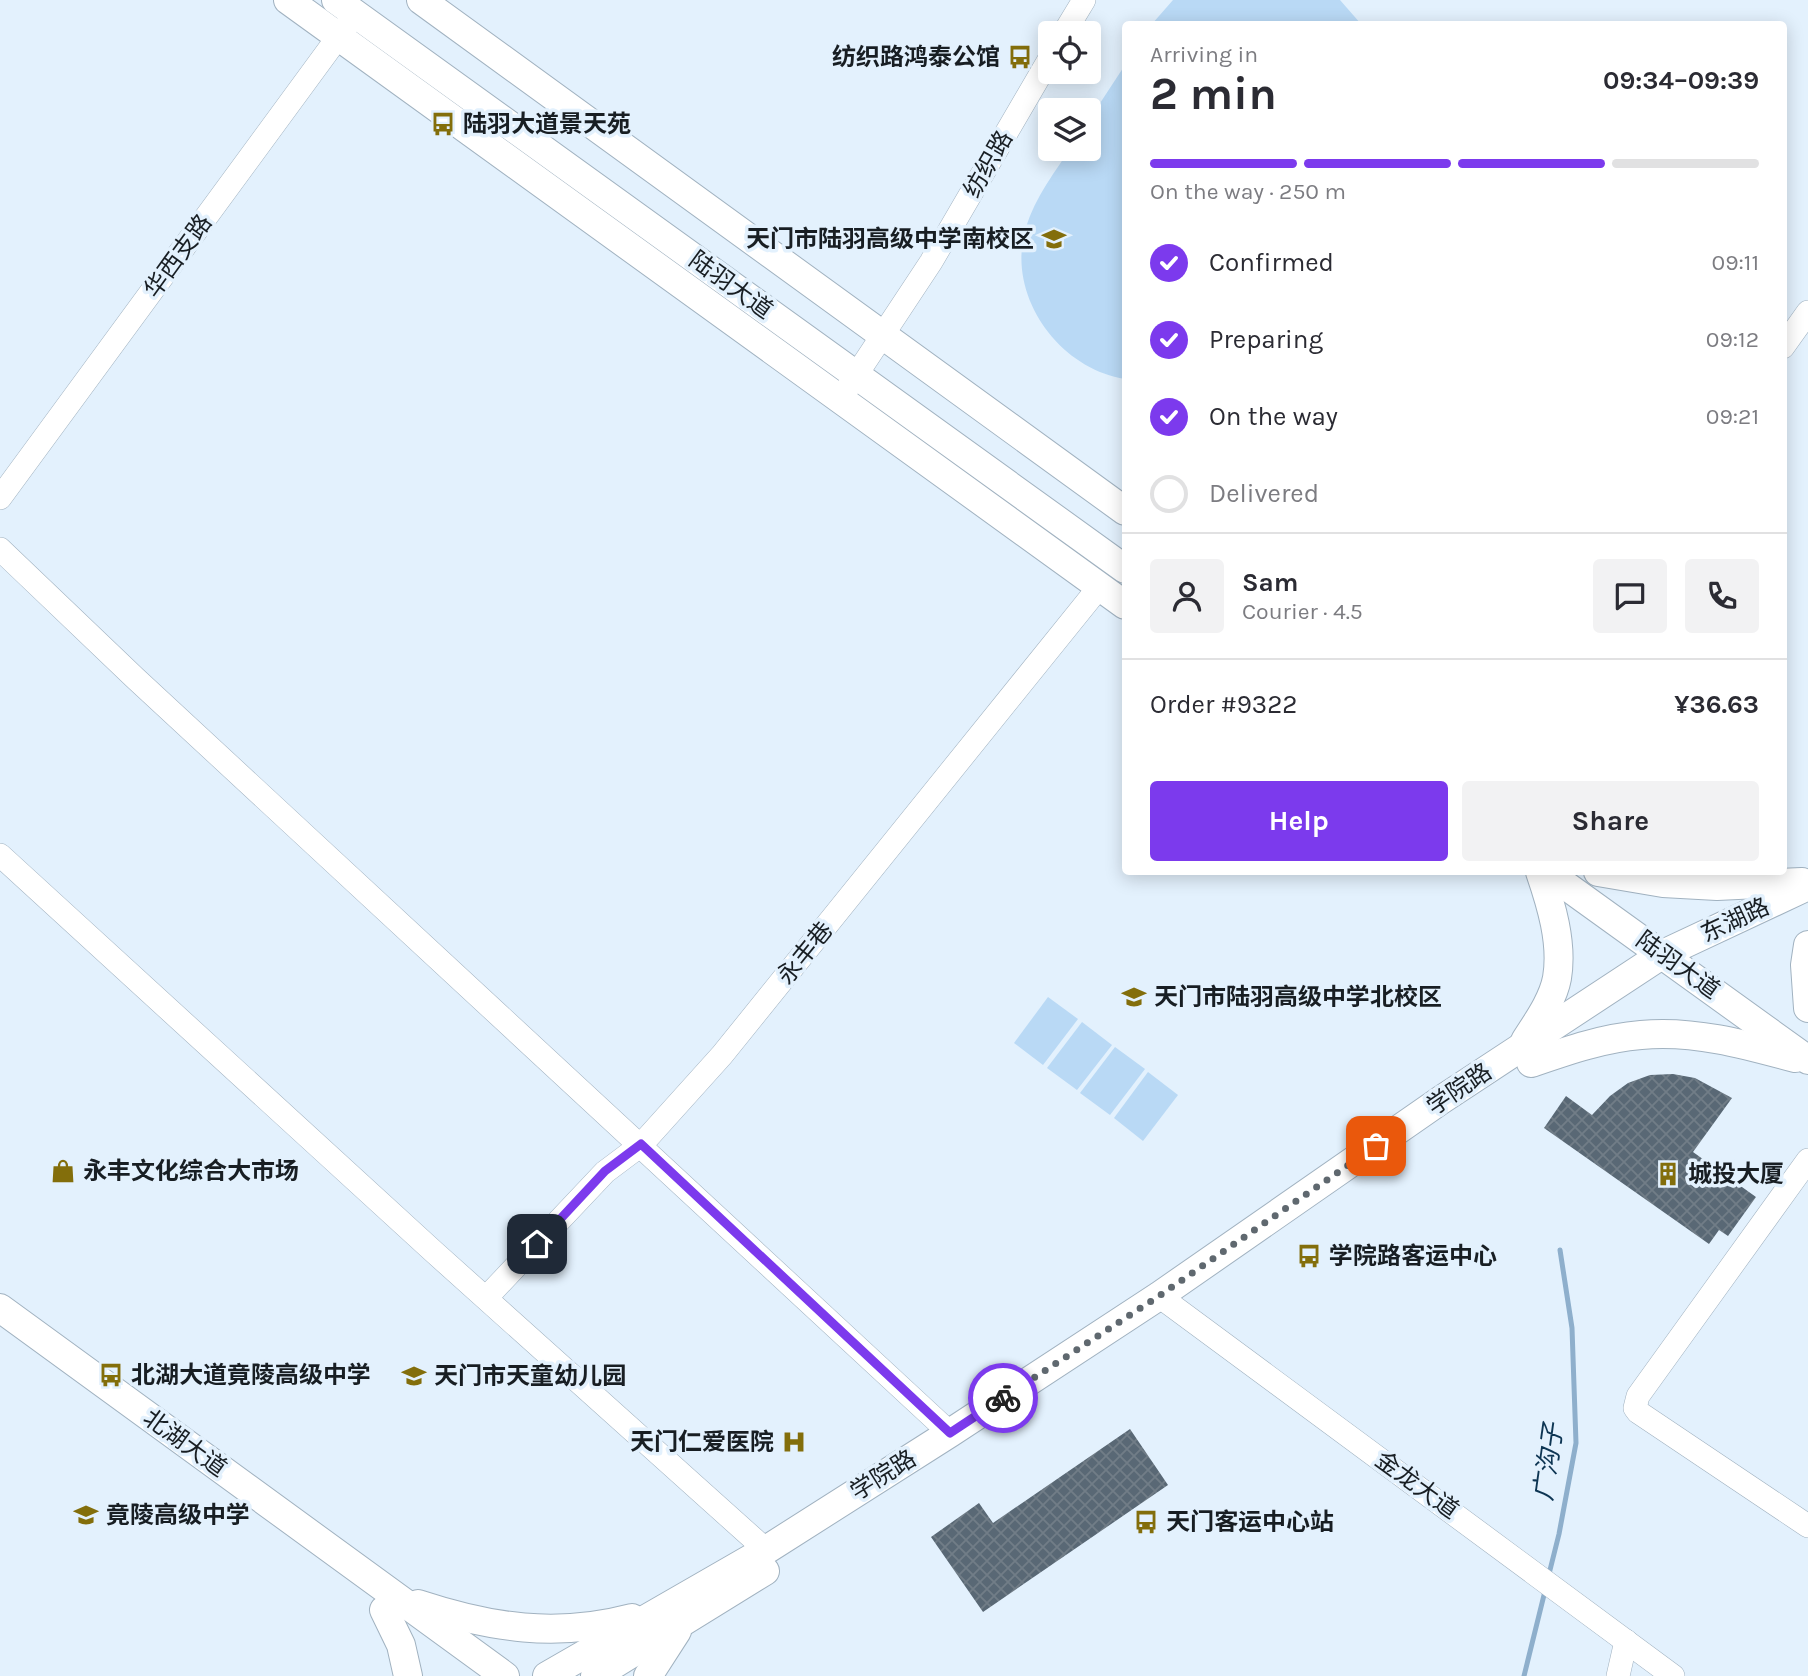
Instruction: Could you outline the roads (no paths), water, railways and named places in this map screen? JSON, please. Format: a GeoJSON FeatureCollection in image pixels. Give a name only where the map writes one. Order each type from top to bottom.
{"type":"FeatureCollection","features":[{"type":"Feature","properties":{"kind":"main road"},"geometry":{"type":"LineString","coordinates":[[288,0],[1122,603]]}},
{"type":"Feature","properties":{"kind":"main road"},"geometry":{"type":"LineString","coordinates":[[421,0],[1122,509]]}},
{"type":"Feature","properties":{"kind":"main road","name":"陆羽大道"},"geometry":{"type":"LineString","coordinates":[[353,5],[861,368],[1122,546]]}},
{"type":"Feature","properties":{"kind":"main road","name":"陆羽大道"},"geometry":{"type":"LineString","coordinates":[[861,368],[1122,567]]}},
{"type":"Feature","properties":{"kind":"main road"},"geometry":{"type":"LineString","coordinates":[[1526,1055],[1557,979],[1557,938],[1541,875]]}},
{"type":"Feature","properties":{"kind":"main road","name":"陆羽大道"},"geometry":{"type":"LineString","coordinates":[[1552,875],[1808,1040]]}},
{"type":"Feature","properties":{"kind":"main road","name":"陆羽大道"},"geometry":{"type":"LineString","coordinates":[[1579,875],[1808,1061]]}},
{"type":"Feature","properties":{"kind":"main road"},"geometry":{"type":"LineString","coordinates":[[1616,875],[1663,883],[1717,886],[1808,884]]}},
{"type":"Feature","properties":{"kind":"main road","name":"东湖路"},"geometry":{"type":"LineString","coordinates":[[1680,956],[1808,884]]}},
{"type":"Feature","properties":{"kind":"main road","name":"东湖路"},"geometry":{"type":"LineString","coordinates":[[1680,956],[1808,907]]}},
{"type":"Feature","properties":{"kind":"main road"},"geometry":{"type":"LineString","coordinates":[[1808,945],[1805,965],[1808,1008]]}},
{"type":"Feature","properties":{"kind":"main road","name":"学院路"},"geometry":{"type":"LineString","coordinates":[[547,1676],[675,1615],[1168,1302],[1441,1100],[1526,1055],[1680,956]]}},
{"type":"Feature","properties":{"kind":"main road"},"geometry":{"type":"LineString","coordinates":[[1526,1055],[1639,1035],[1668,1034],[1723,1040],[1808,1061]]}},
{"type":"Feature","properties":{"kind":"main road","name":"学院路"},"geometry":{"type":"LineString","coordinates":[[595,1676],[766,1550],[950,1433],[1168,1302]]}},
{"type":"Feature","properties":{"kind":"main road","name":"北湖大道"},"geometry":{"type":"LineString","coordinates":[[0,1308],[390,1604],[473,1676]]}},
{"type":"Feature","properties":{"kind":"main road","name":"北湖大道"},"geometry":{"type":"LineString","coordinates":[[0,1331],[390,1604],[505,1676]]}},
{"type":"Feature","properties":{"kind":"main road"},"geometry":{"type":"LineString","coordinates":[[408,1676],[390,1604],[552,1630],[675,1615]]}},
{"type":"Feature","properties":{"kind":"main road"},"geometry":{"type":"LineString","coordinates":[[648,1676],[675,1615]]}},
{"type":"Feature","properties":{"kind":"street"},"geometry":{"type":"LineString","coordinates":[[1071,21],[1084,0]]}},
{"type":"Feature","properties":{"kind":"street","name":"华西支路"},"geometry":{"type":"LineString","coordinates":[[0,498],[339,37],[353,5]]}},
{"type":"Feature","properties":{"kind":"street","name":"纺织路"},"geometry":{"type":"LineString","coordinates":[[841,399],[931,262],[1038,79]]}},
{"type":"Feature","properties":{"kind":"street"},"geometry":{"type":"LineString","coordinates":[[1787,341],[1808,312]]}},
{"type":"Feature","properties":{"kind":"street"},"geometry":{"type":"LineString","coordinates":[[0,549],[145,687],[950,1433]]}},
{"type":"Feature","properties":{"kind":"street","name":"永丰巷"},"geometry":{"type":"LineString","coordinates":[[486,1298],[605,1171],[641,1144],[730,1045],[1100,586]]}},
{"type":"Feature","properties":{"kind":"street"},"geometry":{"type":"LineString","coordinates":[[0,855],[766,1550]]}},
{"type":"Feature","properties":{"kind":"street"},"geometry":{"type":"LineString","coordinates":[[1808,1160],[1638,1396],[1635,1408],[1808,1526]]}},
{"type":"Feature","properties":{"kind":"street","name":"金龙大道"},"geometry":{"type":"LineString","coordinates":[[1168,1302],[1530,1569],[1636,1657],[1673,1676]]}},
{"type":"Feature","properties":{"kind":"street"},"geometry":{"type":"LineString","coordinates":[[1618,1676],[1636,1657]]}},
{"type":"Feature","properties":{"kind":"waterway","name":"广沟子"},"geometry":{"type":"LineString","coordinates":[[1548,1578],[1576,1443],[1572,1328],[1560,1250]]}},
{"type":"Feature","properties":{"kind":"waterway","name":"广沟子"},"geometry":{"type":"LineString","coordinates":[[1524,1676],[1545,1591]]}},
{"type":"Feature","properties":{"kind":"place","name":"纺织路鸿泰公馆"},"geometry":{"type":"Point","coordinates":[1020,57]}},
{"type":"Feature","properties":{"kind":"place","name":"陆羽大道景天苑"},"geometry":{"type":"Point","coordinates":[443,124]}},
{"type":"Feature","properties":{"kind":"place","name":"天门市陆羽高级中学南校区"},"geometry":{"type":"Point","coordinates":[1054,239]}},
{"type":"Feature","properties":{"kind":"place","name":"天门市陆羽高级中学北校区"},"geometry":{"type":"Point","coordinates":[1134,997]}},
{"type":"Feature","properties":{"kind":"place","name":"永丰文化综合大市场"},"geometry":{"type":"Point","coordinates":[63,1171]}},
{"type":"Feature","properties":{"kind":"place","name":"城投大厦"},"geometry":{"type":"Point","coordinates":[1668,1174]}},
{"type":"Feature","properties":{"kind":"place","name":"学院路客运中心"},"geometry":{"type":"Point","coordinates":[1309,1256]}},
{"type":"Feature","properties":{"kind":"place","name":"北湖大道竟陵高级中学"},"geometry":{"type":"Point","coordinates":[111,1375]}},
{"type":"Feature","properties":{"kind":"place","name":"天门市天童幼儿园"},"geometry":{"type":"Point","coordinates":[414,1376]}},
{"type":"Feature","properties":{"kind":"place","name":"天门仁爱医院"},"geometry":{"type":"Point","coordinates":[794,1442]}},
{"type":"Feature","properties":{"kind":"place","name":"竟陵高级中学"},"geometry":{"type":"Point","coordinates":[86,1515]}},
{"type":"Feature","properties":{"kind":"place","name":"天门客运中心站"},"geometry":{"type":"Point","coordinates":[1146,1522]}}]}
